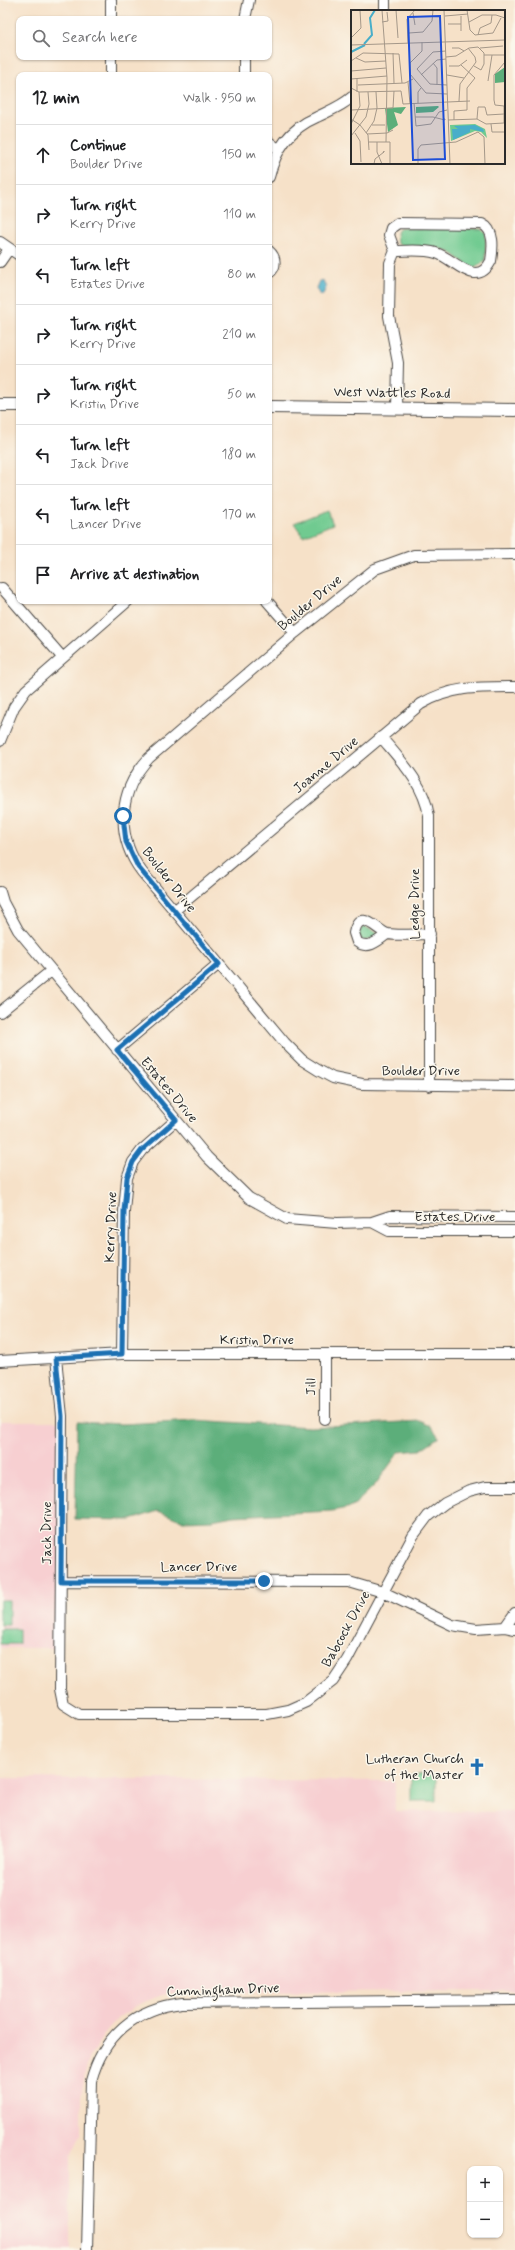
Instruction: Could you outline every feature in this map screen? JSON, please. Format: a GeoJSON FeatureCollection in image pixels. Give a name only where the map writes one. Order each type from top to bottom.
{"type":"FeatureCollection","features":[{"type":"Feature","properties":{"kind":"street"},"geometry":{"type":"LineString","coordinates":[[111,0],[111,16]]}},
{"type":"Feature","properties":{"kind":"street"},"geometry":{"type":"LineString","coordinates":[[245,16],[248,0]]}},
{"type":"Feature","properties":{"kind":"street"},"geometry":{"type":"LineString","coordinates":[[111,60],[111,72]]}},
{"type":"Feature","properties":{"kind":"street"},"geometry":{"type":"LineString","coordinates":[[244,60],[244,72]]}},
{"type":"Feature","properties":{"kind":"street"},"geometry":{"type":"LineString","coordinates":[[272,168],[278,149],[291,133],[302,124],[346,103],[351,98]]}},
{"type":"Feature","properties":{"kind":"street"},"geometry":{"type":"LineString","coordinates":[[272,144],[278,149]]}},
{"type":"Feature","properties":{"kind":"street"},"geometry":{"type":"LineString","coordinates":[[395,251],[434,252],[449,259],[465,272],[477,273],[485,268],[491,261],[491,234],[488,227],[476,223],[398,223],[391,228],[389,235],[395,251],[390,263],[389,316],[398,364],[397,408]]}},
{"type":"Feature","properties":{"kind":"street"},"geometry":{"type":"LineString","coordinates":[[0,242],[16,253]]}},
{"type":"Feature","properties":{"kind":"street"},"geometry":{"type":"LineString","coordinates":[[0,262],[9,249]]}},
{"type":"Feature","properties":{"kind":"street"},"geometry":{"type":"LineString","coordinates":[[272,254],[275,262],[274,269],[272,271]]}},
{"type":"Feature","properties":{"kind":"street"},"geometry":{"type":"LineString","coordinates":[[0,405],[16,405]]}},
{"type":"Feature","properties":{"kind":"street","name":"West Wattles Road"},"geometry":{"type":"LineString","coordinates":[[272,407],[515,410]]}},
{"type":"Feature","properties":{"kind":"street","name":"Boulder Drive"},"geometry":{"type":"LineString","coordinates":[[515,554],[426,554],[403,557],[366,575],[295,633],[149,758],[138,770],[130,783],[123,816],[126,842],[138,867],[291,1050],[318,1070],[333,1078],[362,1084],[515,1086]]}},
{"type":"Feature","properties":{"kind":"street"},"geometry":{"type":"LineString","coordinates":[[2,588],[62,657]]}},
{"type":"Feature","properties":{"kind":"street"},"geometry":{"type":"LineString","coordinates":[[0,741],[20,698],[62,657],[124,604]]}},
{"type":"Feature","properties":{"kind":"street"},"geometry":{"type":"LineString","coordinates":[[270,604],[295,633]]}},
{"type":"Feature","properties":{"kind":"street","name":"Joanne Drive"},"geometry":{"type":"LineString","coordinates":[[174,911],[412,710],[438,694],[467,687],[515,687]]}},
{"type":"Feature","properties":{"kind":"street","name":"Ledge Drive"},"geometry":{"type":"LineString","coordinates":[[380,738],[415,780],[428,807],[430,934],[429,1086]]}},
{"type":"Feature","properties":{"kind":"street","name":"Estates Drive"},"geometry":{"type":"LineString","coordinates":[[0,892],[3,902],[18,930],[51,971],[207,1156],[249,1198],[287,1219],[337,1223],[372,1222],[390,1216],[515,1217]]}},
{"type":"Feature","properties":{"kind":"street"},"geometry":{"type":"LineString","coordinates":[[387,934],[430,934]]}},
{"type":"Feature","properties":{"kind":"street"},"geometry":{"type":"LineString","coordinates":[[117,1050],[219,964]]}},
{"type":"Feature","properties":{"kind":"street"},"geometry":{"type":"LineString","coordinates":[[0,1012],[51,971]]}},
{"type":"Feature","properties":{"kind":"street","name":"Kerry Drive"},"geometry":{"type":"LineString","coordinates":[[122,1354],[124,1211],[127,1178],[133,1162],[142,1150],[176,1120]]}},
{"type":"Feature","properties":{"kind":"street","name":"Estates Drive"},"geometry":{"type":"LineString","coordinates":[[372,1222],[389,1231],[515,1231]]}},
{"type":"Feature","properties":{"kind":"street","name":"Kristin Drive"},"geometry":{"type":"LineString","coordinates":[[0,1361],[122,1354],[515,1354]]}},
{"type":"Feature","properties":{"kind":"street","name":"Jill"},"geometry":{"type":"LineString","coordinates":[[325,1354],[325,1419]]}},
{"type":"Feature","properties":{"kind":"street","name":"Jack Drive"},"geometry":{"type":"LineString","coordinates":[[56,1358],[62,1416],[60,1689],[62,1701],[66,1707]]}},
{"type":"Feature","properties":{"kind":"street","name":"Babcock Drive"},"geometry":{"type":"LineString","coordinates":[[66,1707],[73,1712],[85,1714],[254,1715],[277,1713],[297,1706],[325,1689],[340,1672],[420,1524],[436,1509],[469,1491],[486,1487],[515,1487]]}},
{"type":"Feature","properties":{"kind":"street","name":"Lancer Drive"},"geometry":{"type":"LineString","coordinates":[[61,1581],[337,1582],[360,1584],[383,1592],[452,1625],[484,1630],[505,1626]]}},
{"type":"Feature","properties":{"kind":"street"},"geometry":{"type":"LineString","coordinates":[[515,1613],[505,1626],[515,1629]]}},
{"type":"Feature","properties":{"kind":"street","name":"Cunningham Drive"},"geometry":{"type":"LineString","coordinates":[[87,2250],[91,2081],[99,2057],[106,2046],[119,2029],[132,2019],[156,2008],[182,2003],[515,2000]]}},
{"type":"Feature","properties":{"kind":"shaded area"},"geometry":{"type":"Polygon","coordinates":[[[0,1421],[61,1421],[60,1648],[0,1648],[0,1421]]]}},
{"type":"Feature","properties":{"kind":"shaded area"},"geometry":{"type":"Polygon","coordinates":[[[0,1778],[395,1781],[395,1811],[515,1812],[515,1991],[184,1992],[162,1995],[139,2004],[119,2017],[107,2030],[90,2056],[85,2073],[81,2097],[81,2135],[70,2157],[70,2250],[0,2250],[0,1778]]]}},
{"type":"Feature","properties":{"kind":"green space"},"geometry":{"type":"Polygon","coordinates":[[[401,228],[481,229],[486,234],[485,261],[475,268],[471,267],[453,254],[439,248],[409,247],[397,244],[396,232],[401,228]]]}},
{"type":"Feature","properties":{"kind":"green space"},"geometry":{"type":"Polygon","coordinates":[[[327,510],[333,524],[303,536],[294,523],[327,510]]]}},
{"type":"Feature","properties":{"kind":"green space"},"geometry":{"type":"Polygon","coordinates":[[[363,926],[379,934],[373,939],[362,941],[358,934],[363,926]]]}},
{"type":"Feature","properties":{"kind":"green space"},"geometry":{"type":"Polygon","coordinates":[[[194,1420],[310,1427],[420,1421],[431,1426],[439,1437],[420,1450],[399,1452],[375,1485],[352,1507],[332,1511],[233,1516],[212,1520],[183,1521],[158,1511],[131,1520],[75,1519],[77,1422],[122,1424],[194,1420]]]}},
{"type":"Feature","properties":{"kind":"green space"},"geometry":{"type":"Polygon","coordinates":[[[0,1600],[9,1600],[9,1625],[0,1625],[0,1600]]]}},
{"type":"Feature","properties":{"kind":"green space"},"geometry":{"type":"Polygon","coordinates":[[[0,1629],[19,1629],[19,1644],[0,1644],[0,1629]]]}},
{"type":"Feature","properties":{"kind":"green space"},"geometry":{"type":"Polygon","coordinates":[[[411,1774],[436,1775],[436,1801],[411,1801],[411,1774]]]}},
{"type":"Feature","properties":{"kind":"water"},"geometry":{"type":"Polygon","coordinates":[[[323,280],[326,288],[320,296],[316,288],[319,281],[323,280]]]}},
{"type":"Feature","properties":{"kind":"place","name":"Lutheran Church of the Master"},"geometry":{"type":"Point","coordinates":[477,1767]}},
{"type":"Feature","properties":{"kind":"route"},"geometry":{"type":"LineString","coordinates":[[123,816],[126,842],[138,867],[219,964],[117,1050],[176,1120],[148,1143],[136,1156],[127,1178],[124,1211],[122,1354],[92,1354],[56,1358],[62,1416],[61,1581],[264,1581]]}}]}
